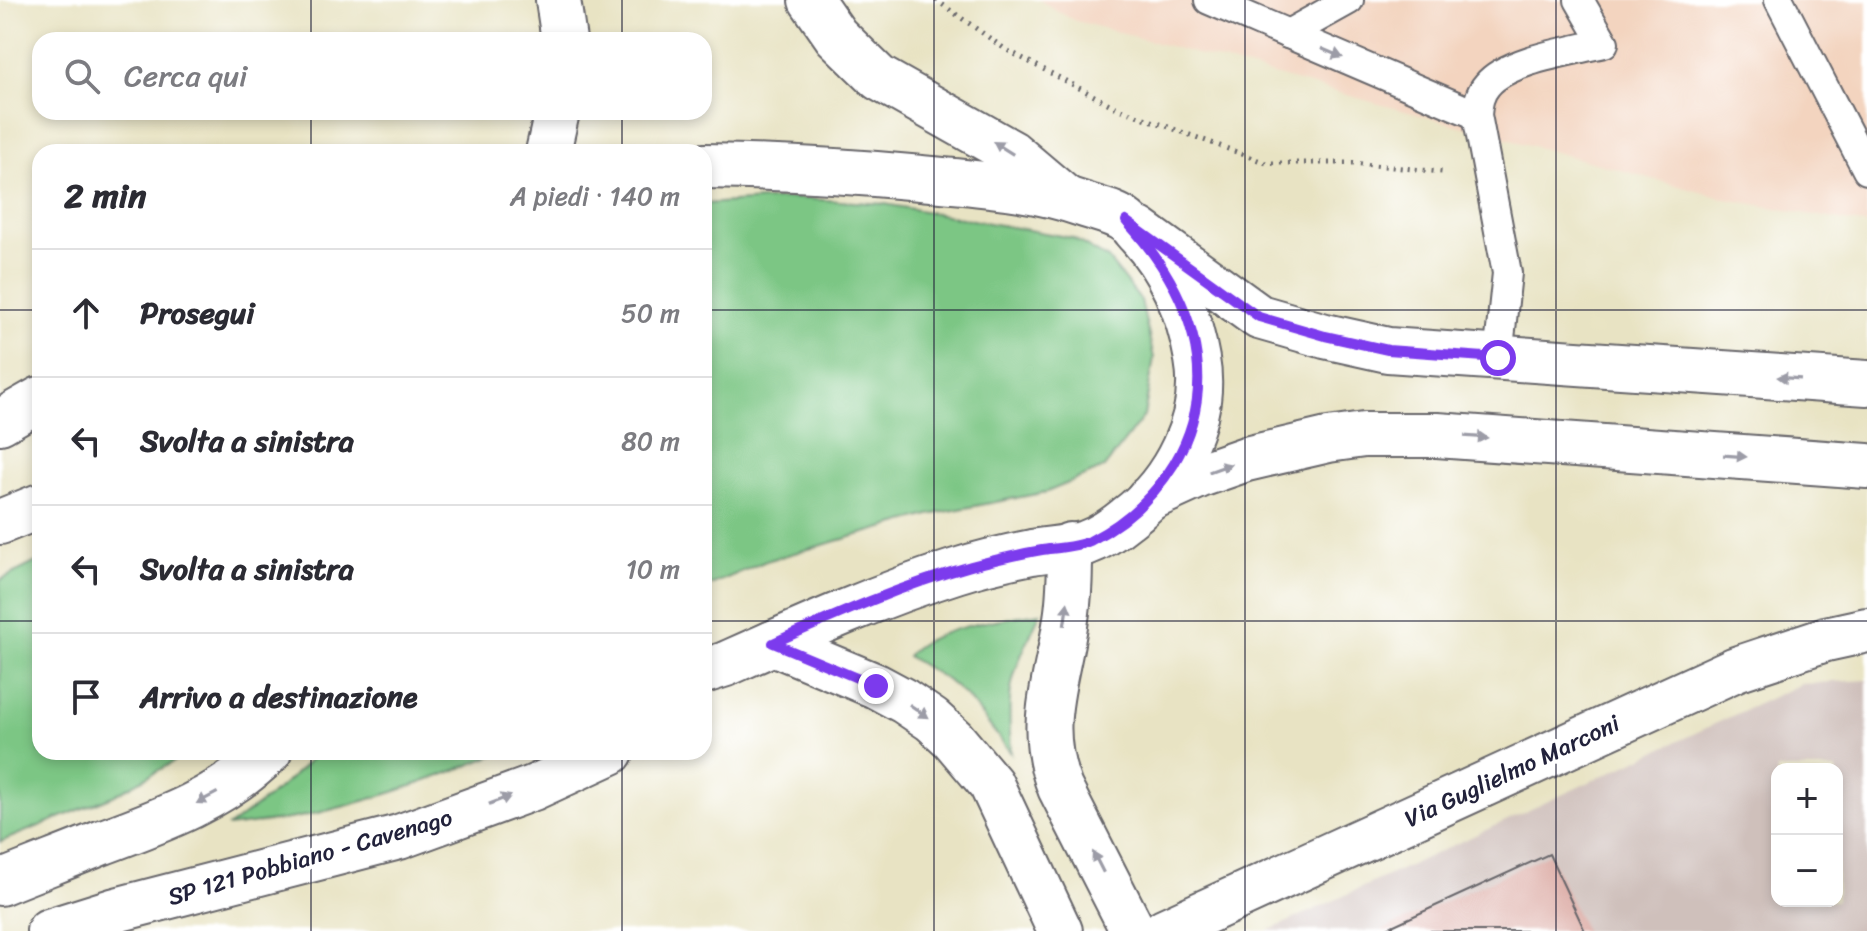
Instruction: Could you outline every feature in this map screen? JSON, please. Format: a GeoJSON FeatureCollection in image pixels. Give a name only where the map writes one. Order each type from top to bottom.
{"type":"FeatureCollection","features":[{"type":"Feature","properties":{"kind":"main road"},"geometry":{"type":"LineString","coordinates":[[558,0],[563,32]]}},
{"type":"Feature","properties":{"kind":"main road"},"geometry":{"type":"LineString","coordinates":[[811,0],[836,36],[879,78],[1012,153],[1064,197]]}},
{"type":"Feature","properties":{"kind":"main road"},"geometry":{"type":"LineString","coordinates":[[550,144],[555,120]]}},
{"type":"Feature","properties":{"kind":"main road"},"geometry":{"type":"LineString","coordinates":[[712,166],[895,175],[1007,187],[1064,197],[1126,221],[1259,317],[1388,350],[1867,383]]}},
{"type":"Feature","properties":{"kind":"main road"},"geometry":{"type":"LineString","coordinates":[[712,668],[870,601],[932,579],[971,566],[1086,543],[1127,518],[1148,499],[1184,446],[1199,395],[1198,363],[1187,320],[1168,277],[1156,255],[1126,221]]}},
{"type":"Feature","properties":{"kind":"main road"},"geometry":{"type":"LineString","coordinates":[[0,422],[32,404]]}},
{"type":"Feature","properties":{"kind":"main road"},"geometry":{"type":"LineString","coordinates":[[1148,499],[1246,459],[1364,435],[1437,435],[1867,466]]}},
{"type":"Feature","properties":{"kind":"main road"},"geometry":{"type":"LineString","coordinates":[[0,522],[32,509]]}},
{"type":"Feature","properties":{"kind":"main road"},"geometry":{"type":"LineString","coordinates":[[1070,545],[1066,618],[1048,714],[1051,766],[1133,931]]}},
{"type":"Feature","properties":{"kind":"main road","name":"Via Guglielmo Marconi"},"geometry":{"type":"LineString","coordinates":[[1164,931],[1736,669],[1826,639],[1867,630]]}},
{"type":"Feature","properties":{"kind":"main road"},"geometry":{"type":"LineString","coordinates":[[773,643],[876,686],[932,720],[953,739],[991,784],[1060,931]]}},
{"type":"Feature","properties":{"kind":"main road"},"geometry":{"type":"LineString","coordinates":[[0,883],[169,817],[238,780],[260,760]]}},
{"type":"Feature","properties":{"kind":"main road","name":"SP 121 Pobbiano - Cavenago"},"geometry":{"type":"LineString","coordinates":[[49,931],[116,910],[399,837],[533,788],[594,760]]}},
{"type":"Feature","properties":{"kind":"lane"},"geometry":{"type":"LineString","coordinates":[[1209,0],[1258,10],[1288,34],[1477,115]]}},
{"type":"Feature","properties":{"kind":"lane"},"geometry":{"type":"LineString","coordinates":[[1288,34],[1349,0]]}},
{"type":"Feature","properties":{"kind":"lane"},"geometry":{"type":"LineString","coordinates":[[1498,358],[1507,273],[1477,115],[1479,98],[1487,84],[1518,64],[1604,43],[1579,0]]}},
{"type":"Feature","properties":{"kind":"lane"},"geometry":{"type":"LineString","coordinates":[[1779,0],[1867,170]]}},
{"type":"Feature","properties":{"kind":"path"},"geometry":{"type":"LineString","coordinates":[[936,0],[1005,49],[1117,108],[1266,163],[1353,163],[1489,177]]}},
{"type":"Feature","properties":{"kind":"shaded area"},"geometry":{"type":"Polygon","coordinates":[[[1039,0],[1867,0],[1867,225],[1726,199],[1073,20],[1039,0]]]}},
{"type":"Feature","properties":{"kind":"shaded area"},"geometry":{"type":"Polygon","coordinates":[[[1867,680],[1867,931],[1268,931],[1801,684],[1867,680]]]}},
{"type":"Feature","properties":{"kind":"green space"},"geometry":{"type":"Polygon","coordinates":[[[794,198],[885,204],[1072,238],[1108,259],[1141,301],[1154,358],[1144,416],[1104,468],[1047,492],[929,515],[766,561],[712,585],[712,203],[794,198]]]}},
{"type":"Feature","properties":{"kind":"green space"},"geometry":{"type":"Polygon","coordinates":[[[32,564],[32,760],[175,760],[113,796],[0,842],[0,580],[32,564]]]}},
{"type":"Feature","properties":{"kind":"green space"},"geometry":{"type":"Polygon","coordinates":[[[1040,613],[1013,680],[1011,753],[967,697],[947,680],[907,656],[917,646],[949,631],[1040,613]]]}},
{"type":"Feature","properties":{"kind":"green space"},"geometry":{"type":"Polygon","coordinates":[[[309,760],[480,760],[347,806],[295,818],[227,827],[309,760]]]}},
{"type":"Feature","properties":{"kind":"building"},"geometry":{"type":"Polygon","coordinates":[[[1549,854],[1585,931],[1381,931],[1549,854]]]}},
{"type":"Feature","properties":{"kind":"route"},"geometry":{"type":"LineString","coordinates":[[876,686],[773,643],[894,592],[971,566],[1086,543],[1127,518],[1148,499],[1184,446],[1199,395],[1198,363],[1192,339],[1179,298],[1164,268],[1126,221],[1259,317],[1388,350],[1498,358]]}}]}
